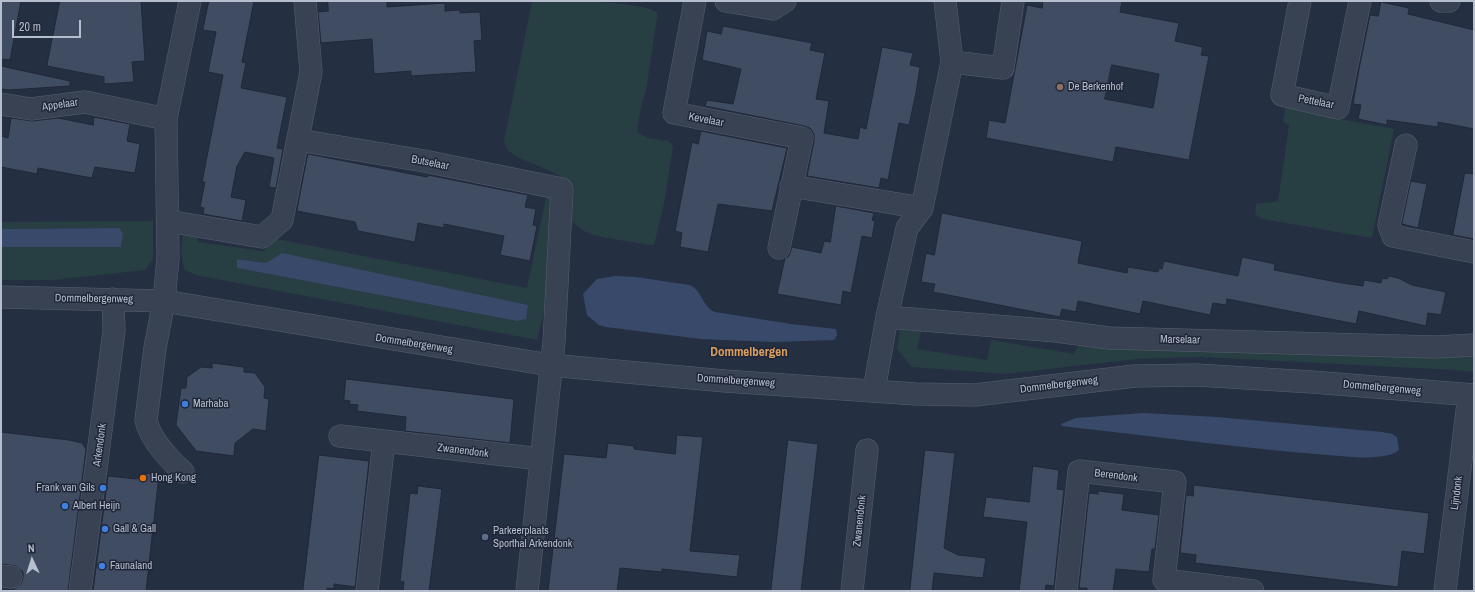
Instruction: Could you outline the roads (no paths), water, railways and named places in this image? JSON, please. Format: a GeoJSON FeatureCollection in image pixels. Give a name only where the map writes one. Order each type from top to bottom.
{"type":"FeatureCollection","features":[{"type":"Feature","properties":{"kind":"street"},"geometry":{"type":"LineString","coordinates":[[183,472],[175,465],[148,429],[146,420],[155,348],[164,301],[168,258],[166,119],[190,1]]}},
{"type":"Feature","properties":{"kind":"street"},"geometry":{"type":"LineString","coordinates":[[168,221],[262,237],[282,220],[311,72],[305,1]]}},
{"type":"Feature","properties":{"kind":"street","name":"Kevelaar"},"geometry":{"type":"LineString","coordinates":[[695,1],[674,113],[802,138],[791,186],[780,248]]}},
{"type":"Feature","properties":{"kind":"street"},"geometry":{"type":"LineString","coordinates":[[726,1],[773,9],[785,1]]}},
{"type":"Feature","properties":{"kind":"street"},"geometry":{"type":"LineString","coordinates":[[874,390],[887,317],[907,228],[922,208],[952,62],[945,1]]}},
{"type":"Feature","properties":{"kind":"street"},"geometry":{"type":"LineString","coordinates":[[952,62],[1003,68],[1013,1]]}},
{"type":"Feature","properties":{"kind":"street","name":"Pettelaar"},"geometry":{"type":"LineString","coordinates":[[1300,1],[1282,95],[1338,108],[1360,1]]}},
{"type":"Feature","properties":{"kind":"street"},"geometry":{"type":"LineString","coordinates":[[1441,1],[1449,1]]}},
{"type":"Feature","properties":{"kind":"street","name":"Appelaar"},"geometry":{"type":"LineString","coordinates":[[1,104],[31,109],[85,102],[166,119]]}},
{"type":"Feature","properties":{"kind":"street","name":"Butselaar"},"geometry":{"type":"LineString","coordinates":[[298,140],[424,161],[562,189],[554,342],[550,365]]}},
{"type":"Feature","properties":{"kind":"street"},"geometry":{"type":"LineString","coordinates":[[1406,145],[1389,225],[1393,236],[1474,252]]}},
{"type":"Feature","properties":{"kind":"street"},"geometry":{"type":"LineString","coordinates":[[791,186],[922,208]]}},
{"type":"Feature","properties":{"kind":"street","name":"Dommelbergenweg"},"geometry":{"type":"LineString","coordinates":[[1,297],[164,301],[550,365],[602,372],[725,381],[975,395],[1135,376],[1197,376],[1312,382],[1471,395]]}},
{"type":"Feature","properties":{"kind":"street","name":"Arkendonk"},"geometry":{"type":"LineString","coordinates":[[80,591],[114,332],[113,299]]}},
{"type":"Feature","properties":{"kind":"street","name":"Marselaar"},"geometry":{"type":"LineString","coordinates":[[887,317],[1056,331],[1110,338],[1435,347],[1474,345]]}},
{"type":"Feature","properties":{"kind":"street"},"geometry":{"type":"LineString","coordinates":[[527,591],[550,365]]}},
{"type":"Feature","properties":{"kind":"street","name":"Lijndonk"},"geometry":{"type":"LineString","coordinates":[[1445,591],[1471,395]]}},
{"type":"Feature","properties":{"kind":"street","name":"Zwanendonk"},"geometry":{"type":"LineString","coordinates":[[340,436],[541,459]]}},
{"type":"Feature","properties":{"kind":"street"},"geometry":{"type":"LineString","coordinates":[[367,591],[384,441]]}},
{"type":"Feature","properties":{"kind":"street","name":"Zwanendonk"},"geometry":{"type":"LineString","coordinates":[[852,591],[867,450]]}},
{"type":"Feature","properties":{"kind":"street","name":"Berendonk"},"geometry":{"type":"LineString","coordinates":[[1066,591],[1079,471],[1175,482],[1163,586],[1253,591]]}},
{"type":"Feature","properties":{"kind":"water"},"geometry":{"type":"Polygon","coordinates":[[[119,228],[123,233],[121,247],[1,247],[1,229],[119,228]]]}},
{"type":"Feature","properties":{"kind":"water"},"geometry":{"type":"Polygon","coordinates":[[[282,253],[528,305],[526,319],[517,321],[237,268],[237,259],[266,263],[282,253]]]}},
{"type":"Feature","properties":{"kind":"water"},"geometry":{"type":"Polygon","coordinates":[[[615,276],[636,277],[689,285],[697,290],[707,306],[715,312],[791,324],[836,329],[837,335],[834,340],[774,342],[701,339],[606,327],[599,325],[587,315],[583,294],[597,279],[615,276]]]}},
{"type":"Feature","properties":{"kind":"water"},"geometry":{"type":"Polygon","coordinates":[[[1143,413],[1217,417],[1382,432],[1392,434],[1397,437],[1399,450],[1390,455],[1352,457],[1207,443],[1062,426],[1061,424],[1076,418],[1143,413]]]}},
{"type":"Feature","properties":{"kind":"place","name":"De Berkenhof"},"geometry":{"type":"Point","coordinates":[1060,87]}},
{"type":"Feature","properties":{"kind":"place","name":"Marhaba"},"geometry":{"type":"Point","coordinates":[185,404]}},
{"type":"Feature","properties":{"kind":"place","name":"Hong Kong"},"geometry":{"type":"Point","coordinates":[143,478]}},
{"type":"Feature","properties":{"kind":"place","name":"Frank van Gils"},"geometry":{"type":"Point","coordinates":[103,488]}},
{"type":"Feature","properties":{"kind":"place","name":"Albert Heijn"},"geometry":{"type":"Point","coordinates":[65,506]}},
{"type":"Feature","properties":{"kind":"place","name":"Gall & Gall"},"geometry":{"type":"Point","coordinates":[105,529]}},
{"type":"Feature","properties":{"kind":"place","name":"Parkeerplaats Sporthal Arkendonk"},"geometry":{"type":"Point","coordinates":[485,537]}},
{"type":"Feature","properties":{"kind":"place","name":"Faunaland"},"geometry":{"type":"Point","coordinates":[102,566]}},
{"type":"Feature","properties":{"kind":"district","name":"Dommelbergen"},"geometry":{"type":"Point","coordinates":[749,353]}}]}
